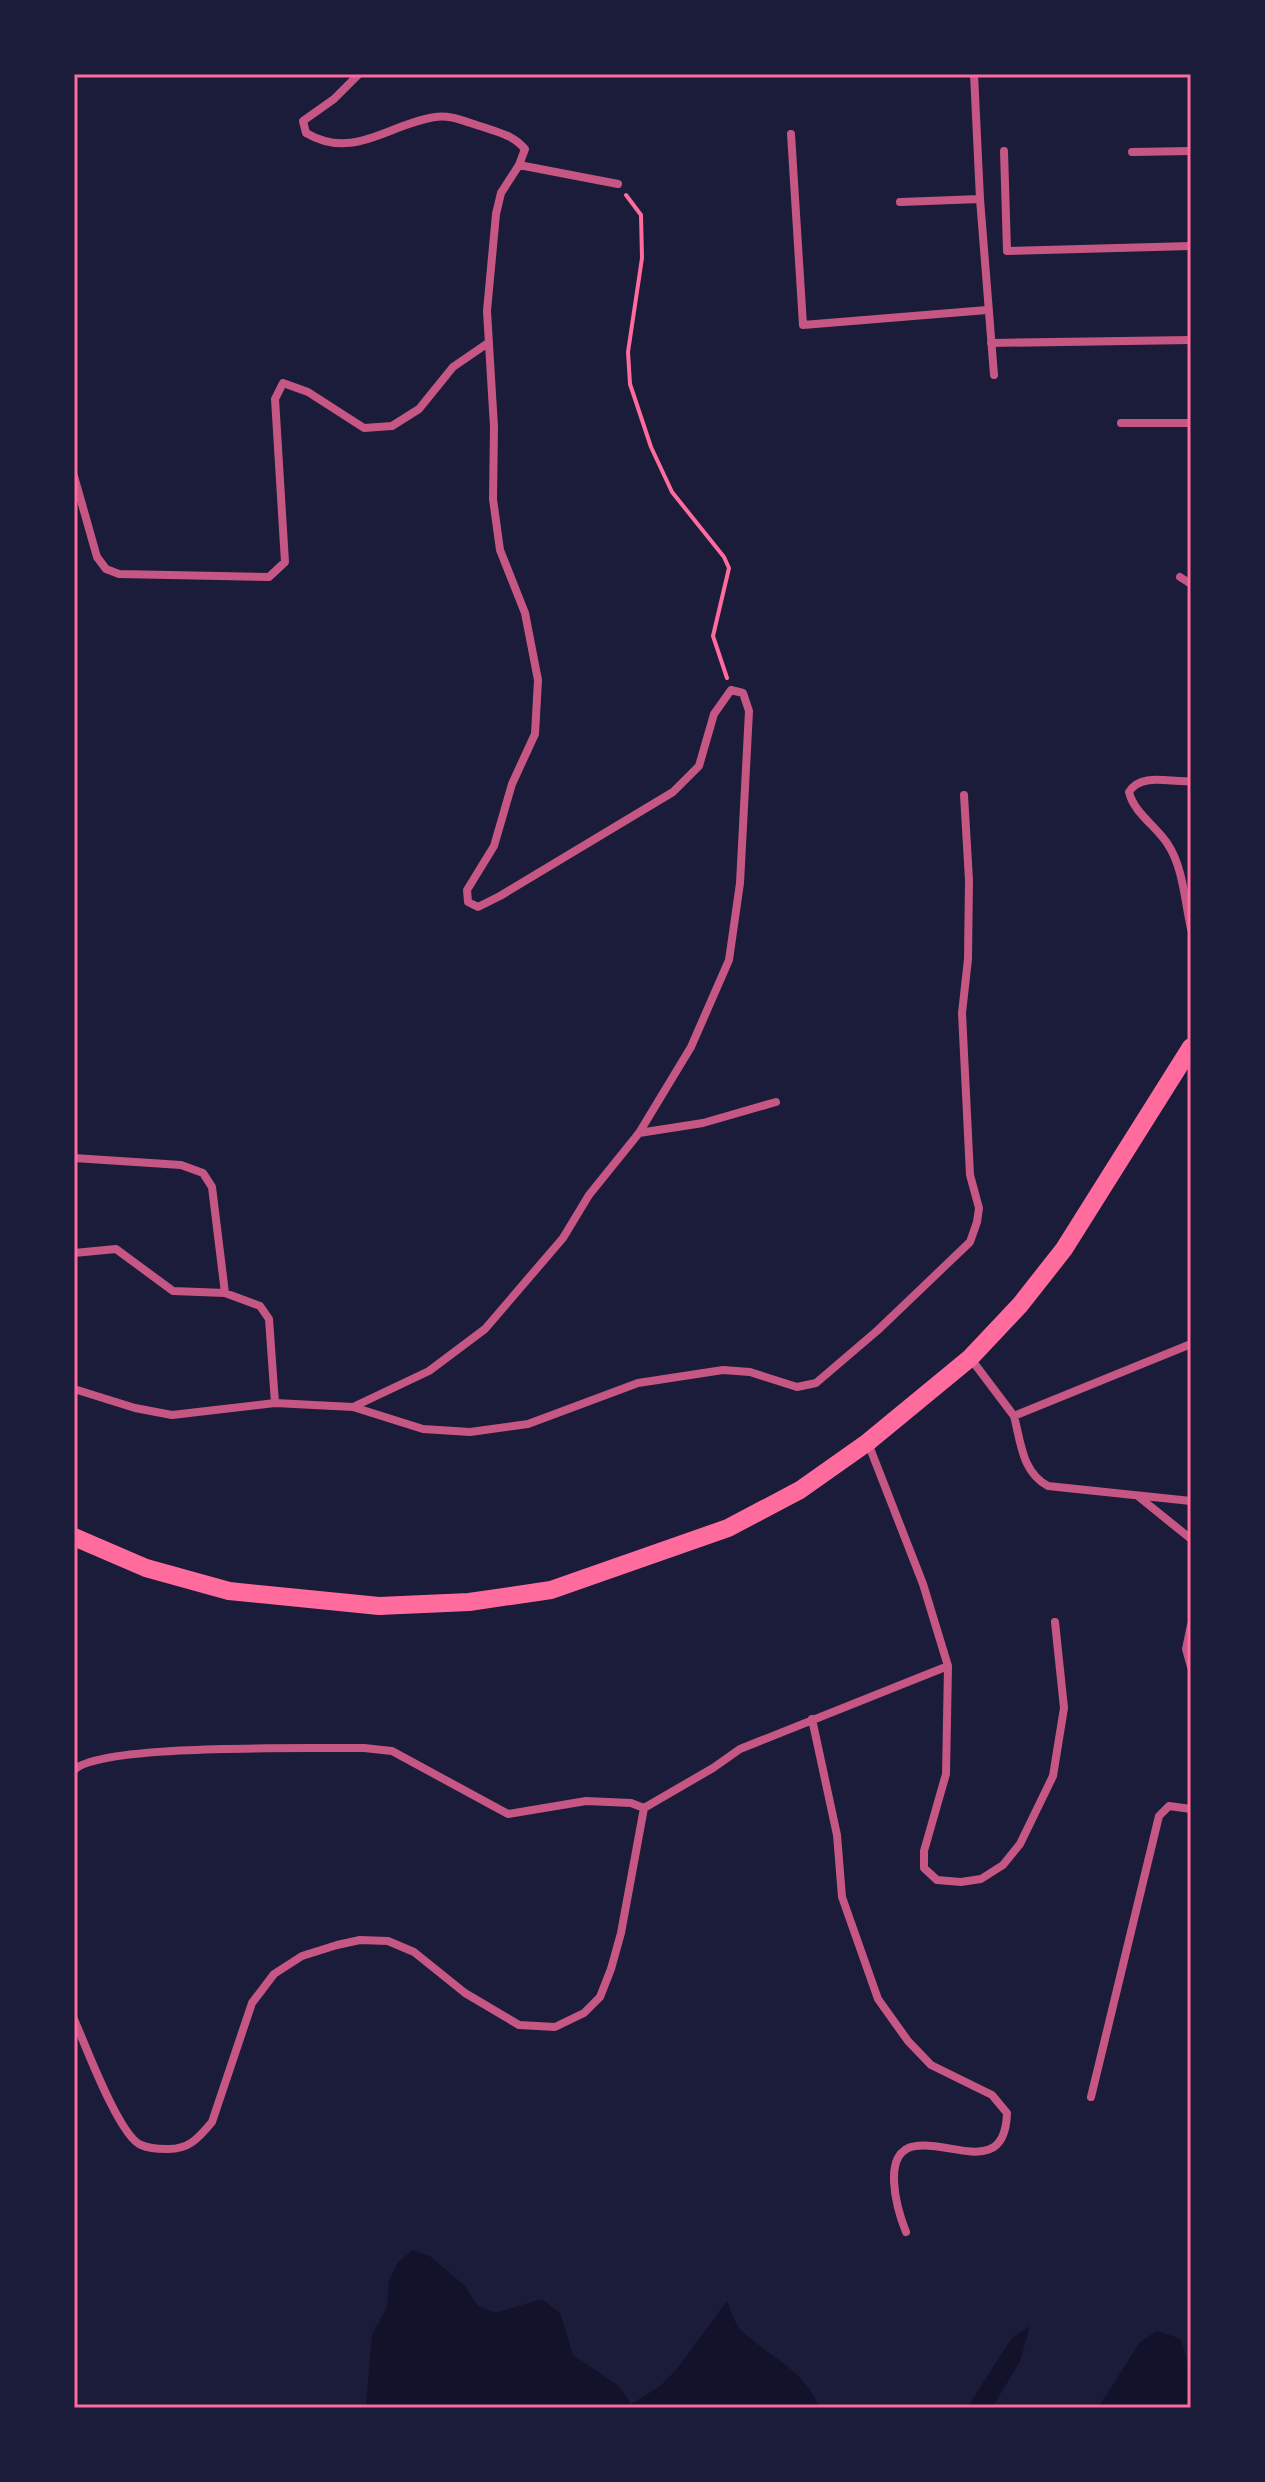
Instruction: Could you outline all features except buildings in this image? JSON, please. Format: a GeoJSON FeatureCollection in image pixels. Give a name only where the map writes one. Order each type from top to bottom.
{"type":"FeatureCollection","features":[{"type":"Feature","properties":{"kind":"main road"},"geometry":{"type":"LineString","coordinates":[[74,1537],[146,1568],[229,1591],[379,1606],[469,1602],[551,1590],[728,1528],[800,1490],[868,1442],[970,1358],[1020,1305],[1064,1249],[1191,1047]]}},
{"type":"Feature","properties":{"kind":"street"},"geometry":{"type":"LineString","coordinates":[[353,1407],[429,1371],[485,1329],[563,1238],[589,1195],[639,1133],[691,1047],[729,960],[740,883],[749,711],[743,693],[731,690],[714,714],[699,766],[673,792],[500,896],[478,907],[468,902],[467,890],[494,846],[512,784],[535,734],[538,680],[525,613],[500,550],[493,499],[494,427],[487,311],[496,214],[501,193],[525,149],[515,138],[436,116],[349,145],[316,139],[306,133],[303,121],[334,99],[359,74]]}},
{"type":"Feature","properties":{"kind":"street"},"geometry":{"type":"LineString","coordinates":[[974,74],[987,310],[994,375]]}},
{"type":"Feature","properties":{"kind":"street"},"geometry":{"type":"LineString","coordinates":[[791,134],[803,325],[987,310]]}},
{"type":"Feature","properties":{"kind":"street"},"geometry":{"type":"LineString","coordinates":[[1004,151],[1007,251],[1191,246]]}},
{"type":"Feature","properties":{"kind":"street"},"geometry":{"type":"LineString","coordinates":[[1132,152],[1191,151]]}},
{"type":"Feature","properties":{"kind":"street"},"geometry":{"type":"LineString","coordinates":[[519,165],[618,184]]}},
{"type":"Feature","properties":{"kind":"street"},"geometry":{"type":"LineString","coordinates":[[900,202],[980,199]]}},
{"type":"Feature","properties":{"kind":"street"},"geometry":{"type":"LineString","coordinates":[[991,343],[1191,340]]}},
{"type":"Feature","properties":{"kind":"street"},"geometry":{"type":"LineString","coordinates":[[74,476],[97,557],[106,569],[119,574],[269,577],[285,562],[275,399],[283,383],[308,392],[364,428],[392,426],[419,409],[453,367],[488,343]]}},
{"type":"Feature","properties":{"kind":"street"},"geometry":{"type":"LineString","coordinates":[[1121,423],[1191,423]]}},
{"type":"Feature","properties":{"kind":"street"},"geometry":{"type":"LineString","coordinates":[[1180,577],[1191,584]]}},
{"type":"Feature","properties":{"kind":"street"},"geometry":{"type":"LineString","coordinates":[[1191,781],[1142,780],[1133,785],[1129,792],[1131,803],[1167,843],[1175,858],[1191,929]]}},
{"type":"Feature","properties":{"kind":"street"},"geometry":{"type":"LineString","coordinates":[[74,1389],[135,1408],[172,1415],[275,1403],[353,1407],[423,1429],[470,1432],[528,1424],[638,1383],[723,1370],[750,1372],[797,1387],[816,1383],[878,1330],[970,1242],[977,1222],[979,1208],[970,1175],[962,1013],[968,959],[969,880],[964,795]]}},
{"type":"Feature","properties":{"kind":"street"},"geometry":{"type":"LineString","coordinates":[[639,1133],[703,1123],[776,1102]]}},
{"type":"Feature","properties":{"kind":"street"},"geometry":{"type":"LineString","coordinates":[[74,1158],[181,1165],[203,1173],[212,1187],[225,1293]]}},
{"type":"Feature","properties":{"kind":"street"},"geometry":{"type":"LineString","coordinates":[[74,1253],[116,1249],[173,1291],[225,1293],[260,1306],[269,1319],[275,1403]]}},
{"type":"Feature","properties":{"kind":"street"},"geometry":{"type":"LineString","coordinates":[[1014,1416],[1191,1344]]}},
{"type":"Feature","properties":{"kind":"street"},"geometry":{"type":"LineString","coordinates":[[970,1358],[1014,1416],[1027,1468],[1036,1480],[1048,1486],[1191,1501]]}},
{"type":"Feature","properties":{"kind":"street"},"geometry":{"type":"LineString","coordinates":[[868,1442],[923,1584],[948,1666],[946,1774],[924,1851],[924,1868],[937,1880],[961,1882],[981,1879],[1003,1865],[1020,1844],[1053,1776],[1064,1708],[1055,1622]]}},
{"type":"Feature","properties":{"kind":"street"},"geometry":{"type":"LineString","coordinates":[[1139,1496],[1191,1539]]}},
{"type":"Feature","properties":{"kind":"street"},"geometry":{"type":"LineString","coordinates":[[1191,1625],[1186,1649],[1191,1667]]}},
{"type":"Feature","properties":{"kind":"street"},"geometry":{"type":"LineString","coordinates":[[74,2019],[122,2126],[139,2145],[162,2149],[183,2149],[199,2138],[212,2122],[252,2003],[274,1974],[302,1956],[360,1940],[388,1941],[414,1952],[492,2011],[519,2025],[555,2027],[584,2013],[600,1997],[621,1933],[644,1808],[740,1749],[948,1666]]}},
{"type":"Feature","properties":{"kind":"street"},"geometry":{"type":"LineString","coordinates":[[812,1719],[837,1835],[842,1897],[878,1999],[908,2041],[931,2065],[992,2095],[1001,2102],[1007,2113],[1004,2135],[993,2147],[980,2153],[914,2145],[902,2152],[894,2170],[896,2206],[906,2232]]}},
{"type":"Feature","properties":{"kind":"street"},"geometry":{"type":"LineString","coordinates":[[74,1770],[102,1758],[140,1752],[364,1748],[392,1751],[508,1814],[586,1801],[631,1803],[644,1808]]}},
{"type":"Feature","properties":{"kind":"street"},"geometry":{"type":"LineString","coordinates":[[1091,2097],[1159,1816],[1169,1806],[1191,1809]]}},
{"type":"Feature","properties":{"kind":"path"},"geometry":{"type":"LineString","coordinates":[[618,184],[641,215],[642,258],[628,352],[630,384],[651,447],[672,492],[724,557],[729,568],[713,636],[731,690]]}},
{"type":"Feature","properties":{"kind":"shaded area"},"geometry":{"type":"Polygon","coordinates":[[[413,2250],[431,2257],[464,2285],[478,2306],[495,2313],[542,2299],[560,2313],[573,2355],[619,2386],[631,2404],[659,2387],[677,2369],[727,2301],[740,2329],[805,2383],[819,2408],[366,2408],[372,2335],[387,2307],[389,2281],[398,2262],[413,2250]]]}},
{"type":"Feature","properties":{"kind":"shaded area"},"geometry":{"type":"Polygon","coordinates":[[[1030,2326],[1020,2361],[992,2408],[967,2408],[1011,2339],[1030,2326]]]}},
{"type":"Feature","properties":{"kind":"shaded area"},"geometry":{"type":"Polygon","coordinates":[[[1157,2331],[1181,2339],[1191,2373],[1191,2408],[1098,2408],[1140,2342],[1157,2331]]]}}]}
